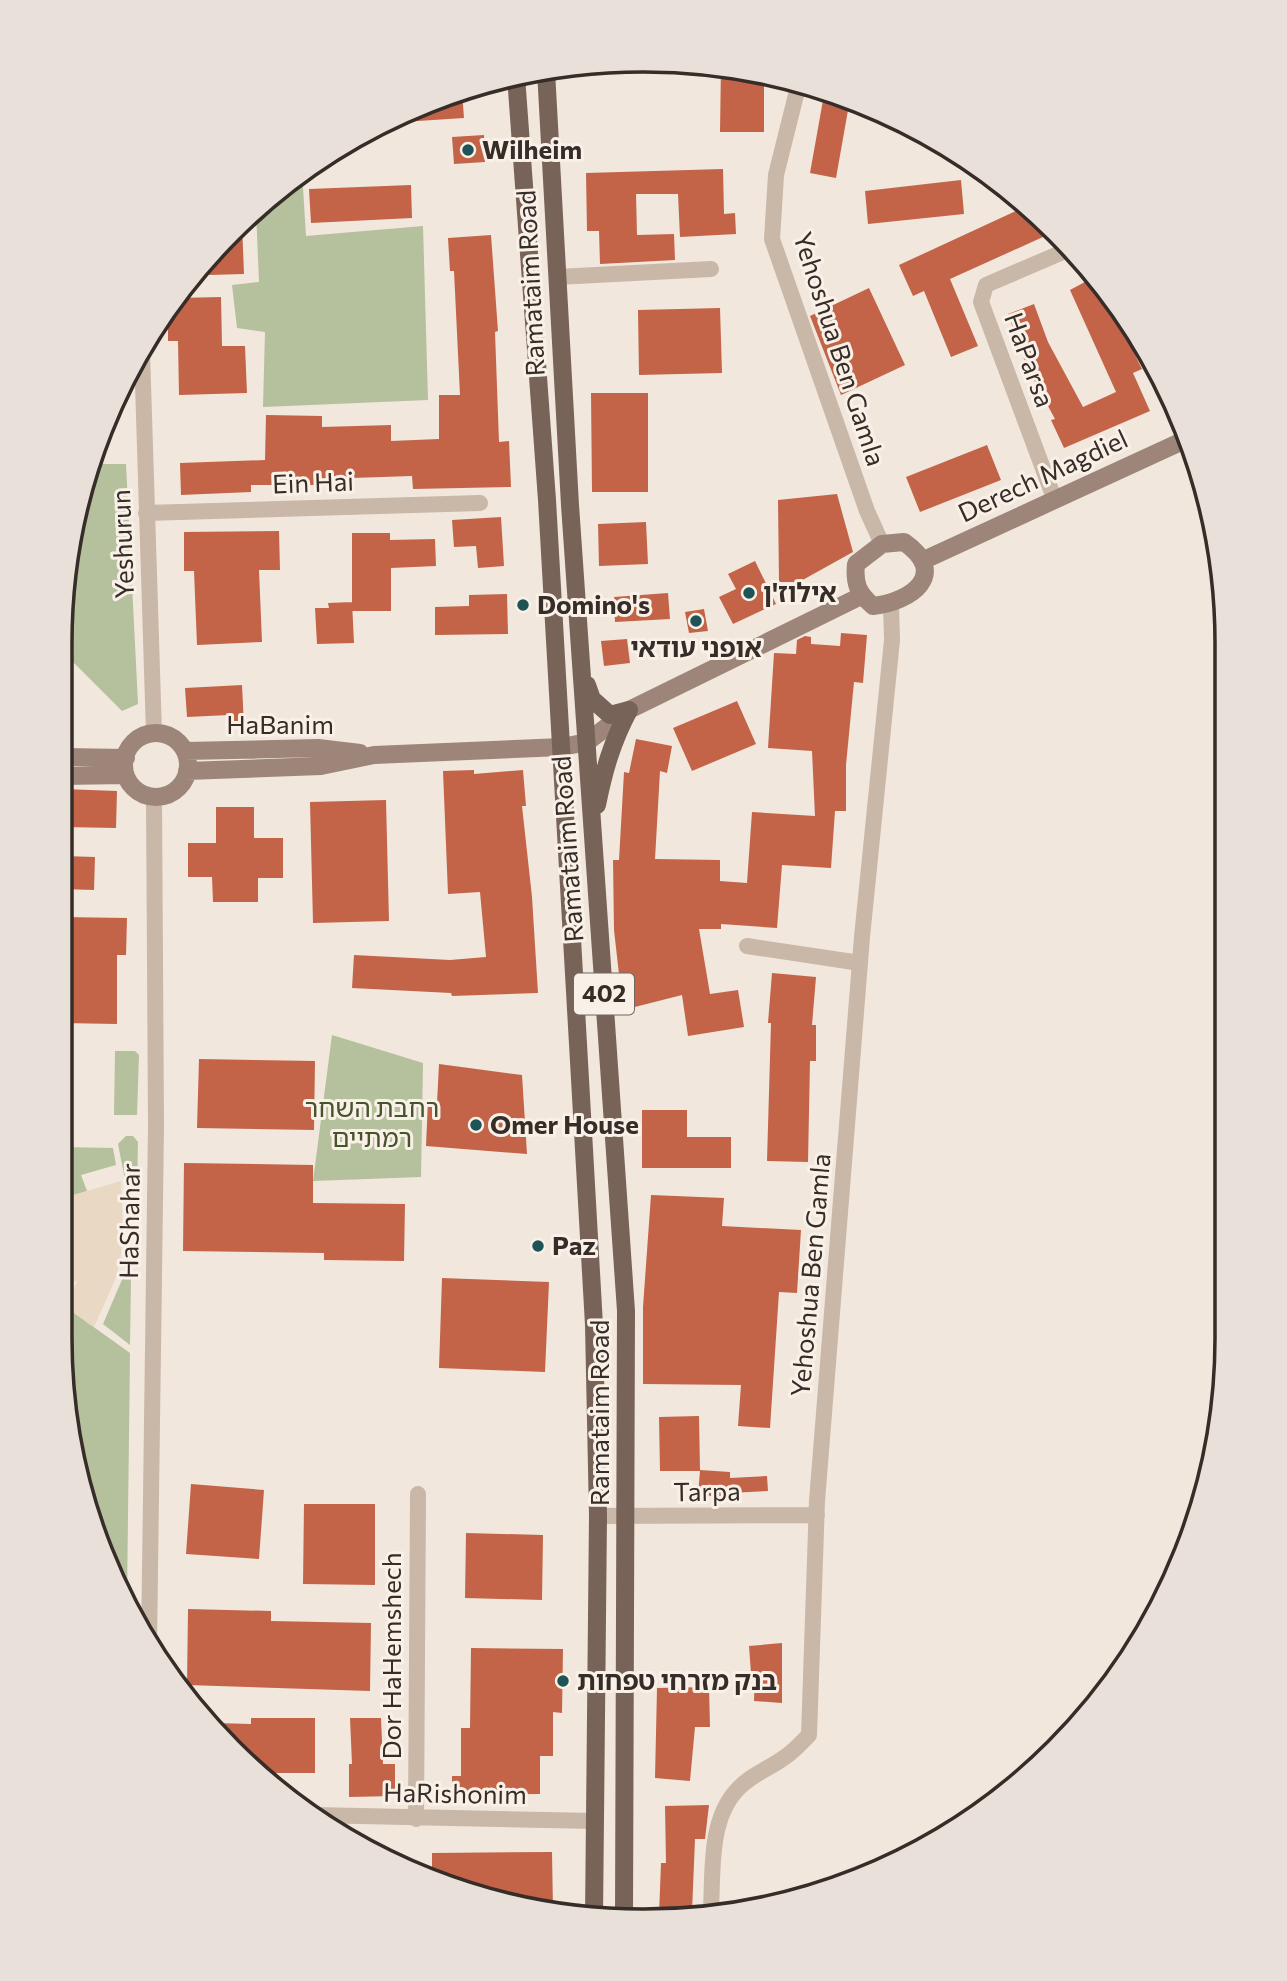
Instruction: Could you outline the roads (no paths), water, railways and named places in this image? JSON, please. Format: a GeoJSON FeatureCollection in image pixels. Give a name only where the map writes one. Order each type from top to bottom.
{"type":"FeatureCollection","features":[{"type":"Feature","properties":{"kind":"main road","name":"Ramataim Road"},"geometry":{"type":"LineString","coordinates":[[546,81],[626,1311],[624,1908]]}},
{"type":"Feature","properties":{"kind":"main road","name":"Ramataim Road"},"geometry":{"type":"LineString","coordinates":[[517,86],[562,747],[594,1325],[598,1516],[594,1907]]}},
{"type":"Feature","properties":{"kind":"main road"},"geometry":{"type":"LineString","coordinates":[[583,674],[592,699],[610,715],[629,710]]}},
{"type":"Feature","properties":{"kind":"main road"},"geometry":{"type":"LineString","coordinates":[[593,828],[604,764],[629,710]]}},
{"type":"Feature","properties":{"kind":"street","name":"Yehoshua Ben Gamla"},"geometry":{"type":"LineString","coordinates":[[797,93],[776,175],[772,239],[867,512],[882,544]]}},
{"type":"Feature","properties":{"kind":"street","name":"HaParsa"},"geometry":{"type":"LineString","coordinates":[[1054,498],[981,302],[986,285],[1061,253]]}},
{"type":"Feature","properties":{"kind":"street"},"geometry":{"type":"LineString","coordinates":[[557,277],[711,270]]}},
{"type":"Feature","properties":{"kind":"street","name":"Yeshurun"},"geometry":{"type":"LineString","coordinates":[[142,369],[154,734]]}},
{"type":"Feature","properties":{"kind":"street","name":"Derech Magdiel"},"geometry":{"type":"LineString","coordinates":[[922,561],[1179,443]]}},
{"type":"Feature","properties":{"kind":"street","name":"Ein Hai"},"geometry":{"type":"LineString","coordinates":[[146,513],[480,503]]}},
{"type":"Feature","properties":{"kind":"street"},"geometry":{"type":"LineString","coordinates":[[904,542],[917,551],[922,561],[925,569],[922,584],[915,592],[891,604],[873,606],[861,596],[854,580],[856,564],[882,544],[904,542]]}},
{"type":"Feature","properties":{"kind":"street"},"geometry":{"type":"LineString","coordinates":[[562,747],[587,742],[629,710],[861,596]]}},
{"type":"Feature","properties":{"kind":"street","name":"Yehoshua Ben Gamla"},"geometry":{"type":"LineString","coordinates":[[711,1905],[714,1849],[729,1802],[745,1783],[785,1758],[809,1735],[817,1515],[860,963],[892,640],[891,604]]}},
{"type":"Feature","properties":{"kind":"street"},"geometry":{"type":"LineString","coordinates":[[154,734],[172,738],[185,751],[187,771],[183,784],[175,792],[154,797],[136,790],[125,766],[135,741],[143,735],[154,734]]}},
{"type":"Feature","properties":{"kind":"street","name":"HaBanim"},"geometry":{"type":"LineString","coordinates":[[187,771],[321,766],[374,755],[562,747]]}},
{"type":"Feature","properties":{"kind":"street","name":"HaBanim"},"geometry":{"type":"LineString","coordinates":[[185,751],[318,748],[374,755]]}},
{"type":"Feature","properties":{"kind":"street"},"geometry":{"type":"LineString","coordinates":[[72,758],[125,766]]}},
{"type":"Feature","properties":{"kind":"street"},"geometry":{"type":"LineString","coordinates":[[72,775],[125,766]]}},
{"type":"Feature","properties":{"kind":"street","name":"HaShahar"},"geometry":{"type":"LineString","coordinates":[[149,1625],[156,1126],[154,797]]}},
{"type":"Feature","properties":{"kind":"street"},"geometry":{"type":"LineString","coordinates":[[747,946],[860,963]]}},
{"type":"Feature","properties":{"kind":"street","name":"Dor HaHemshech"},"geometry":{"type":"LineString","coordinates":[[415,1819],[418,1494]]}},
{"type":"Feature","properties":{"kind":"street","name":"Tarpa"},"geometry":{"type":"LineString","coordinates":[[598,1516],[627,1518],[817,1515]]}},
{"type":"Feature","properties":{"kind":"street","name":"HaRishonim"},"geometry":{"type":"LineString","coordinates":[[330,1816],[595,1821]]}},
{"type":"Feature","properties":{"kind":"place","name":"Wilheim"},"geometry":{"type":"Point","coordinates":[468,150]}},
{"type":"Feature","properties":{"kind":"place","name":"אילוז'ן"},"geometry":{"type":"Point","coordinates":[749,593]}},
{"type":"Feature","properties":{"kind":"place","name":"Domino's"},"geometry":{"type":"Point","coordinates":[523,605]}},
{"type":"Feature","properties":{"kind":"place","name":"אופני עודאי"},"geometry":{"type":"Point","coordinates":[696,621]}},
{"type":"Feature","properties":{"kind":"place","name":"Omer House"},"geometry":{"type":"Point","coordinates":[476,1125]}},
{"type":"Feature","properties":{"kind":"place","name":"Paz"},"geometry":{"type":"Point","coordinates":[538,1246]}},
{"type":"Feature","properties":{"kind":"place","name":"בנק מזרחי טפחות"},"geometry":{"type":"Point","coordinates":[563,1681]}},
{"type":"Feature","properties":{"kind":"park label","name":"רחבת השחר רמתיים"},"geometry":{"type":"Point","coordinates":[372,1123]}}]}
